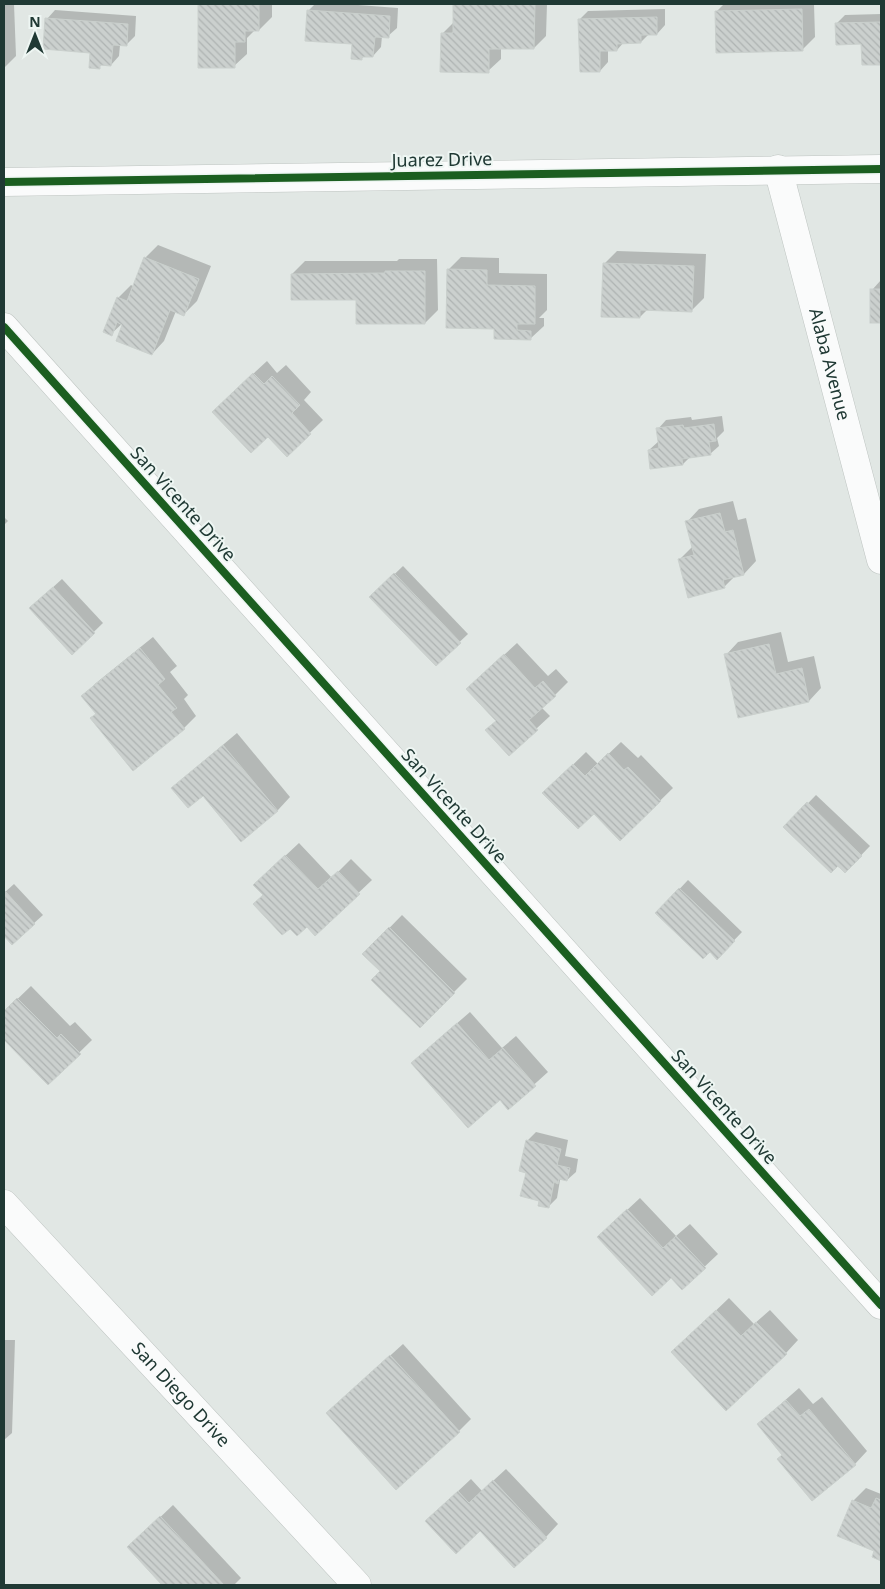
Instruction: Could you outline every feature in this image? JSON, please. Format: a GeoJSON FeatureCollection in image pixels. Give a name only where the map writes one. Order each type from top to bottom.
{"type":"FeatureCollection","features":[{"type":"Feature","properties":{"kind":"street","name":"Juarez Drive"},"geometry":{"type":"LineString","coordinates":[[4,182],[881,169]]}},
{"type":"Feature","properties":{"kind":"street","name":"Alaba Avenue"},"geometry":{"type":"LineString","coordinates":[[778,170],[881,560]]}},
{"type":"Feature","properties":{"kind":"street","name":"San Vicente Drive"},"geometry":{"type":"LineString","coordinates":[[4,327],[881,1304]]}},
{"type":"Feature","properties":{"kind":"street","name":"San Diego Drive"},"geometry":{"type":"LineString","coordinates":[[4,1204],[357,1585]]}},
{"type":"Feature","properties":{"kind":"building"},"geometry":{"type":"Polygon","coordinates":[[[198,4],[259,4],[259,31],[245,31],[245,42],[235,42],[235,68],[198,68],[198,4]]]}},
{"type":"Feature","properties":{"kind":"building"},"geometry":{"type":"Polygon","coordinates":[[[453,4],[535,4],[534,49],[489,49],[489,73],[440,72],[441,33],[453,33],[453,4]]]}},
{"type":"Feature","properties":{"kind":"building"},"geometry":{"type":"Polygon","coordinates":[[[802,9],[803,51],[716,53],[715,11],[802,9]]]}},
{"type":"Feature","properties":{"kind":"building"},"geometry":{"type":"Polygon","coordinates":[[[307,10],[390,16],[389,38],[375,37],[373,57],[362,57],[362,60],[351,59],[352,44],[305,41],[307,10]]]}},
{"type":"Feature","properties":{"kind":"building"},"geometry":{"type":"Polygon","coordinates":[[[657,17],[657,35],[641,35],[641,43],[617,44],[617,51],[600,51],[600,72],[580,72],[578,19],[657,17]]]}},
{"type":"Feature","properties":{"kind":"building"},"geometry":{"type":"Polygon","coordinates":[[[45,18],[128,24],[127,46],[113,45],[111,66],[100,65],[100,69],[89,68],[90,53],[43,49],[45,18]]]}},
{"type":"Feature","properties":{"kind":"building"},"geometry":{"type":"Polygon","coordinates":[[[881,22],[881,65],[862,65],[861,44],[836,45],[835,23],[881,22]]]}},
{"type":"Feature","properties":{"kind":"building"},"geometry":{"type":"Polygon","coordinates":[[[144,257],[199,279],[184,316],[170,310],[152,355],[116,341],[122,325],[117,322],[112,336],[103,332],[117,297],[127,301],[144,257]]]}},
{"type":"Feature","properties":{"kind":"building"},"geometry":{"type":"Polygon","coordinates":[[[603,263],[694,266],[692,312],[640,310],[640,318],[601,317],[603,263]]]}},
{"type":"Feature","properties":{"kind":"building"},"geometry":{"type":"Polygon","coordinates":[[[447,269],[487,270],[487,285],[535,286],[535,324],[517,324],[517,330],[531,331],[531,340],[494,339],[494,329],[446,328],[447,269]]]}},
{"type":"Feature","properties":{"kind":"building"},"geometry":{"type":"Polygon","coordinates":[[[385,271],[425,271],[425,324],[356,324],[356,300],[291,300],[291,274],[385,273],[385,271]]]}},
{"type":"Feature","properties":{"kind":"building"},"geometry":{"type":"Polygon","coordinates":[[[870,289],[881,289],[881,323],[870,323],[870,289]]]}},
{"type":"Feature","properties":{"kind":"building"},"geometry":{"type":"Polygon","coordinates":[[[253,373],[264,384],[272,376],[300,405],[292,413],[311,434],[287,457],[268,437],[251,453],[212,412],[253,373]]]}},
{"type":"Feature","properties":{"kind":"building"},"geometry":{"type":"Polygon","coordinates":[[[714,424],[716,441],[709,442],[711,455],[682,459],[683,465],[650,469],[648,450],[659,448],[656,428],[683,425],[684,428],[714,424]]]}},
{"type":"Feature","properties":{"kind":"building"},"geometry":{"type":"Polygon","coordinates":[[[720,513],[725,532],[733,530],[744,575],[723,580],[725,588],[688,598],[678,559],[694,555],[685,521],[720,513]]]}},
{"type":"Feature","properties":{"kind":"building"},"geometry":{"type":"Polygon","coordinates":[[[394,573],[461,643],[436,666],[369,597],[394,573]]]}},
{"type":"Feature","properties":{"kind":"building"},"geometry":{"type":"Polygon","coordinates":[[[53,587],[95,633],[72,655],[29,608],[53,587]]]}},
{"type":"Feature","properties":{"kind":"building"},"geometry":{"type":"Polygon","coordinates":[[[769,644],[776,674],[802,668],[809,702],[738,718],[724,654],[769,644]]]}},
{"type":"Feature","properties":{"kind":"building"},"geometry":{"type":"Polygon","coordinates":[[[140,648],[165,679],[158,685],[177,708],[171,712],[185,729],[133,771],[90,718],[96,714],[81,696],[140,648]]]}},
{"type":"Feature","properties":{"kind":"building"},"geometry":{"type":"Polygon","coordinates":[[[504,654],[535,688],[543,681],[556,696],[529,720],[538,730],[509,756],[485,730],[496,721],[466,689],[504,654]]]}},
{"type":"Feature","properties":{"kind":"building"},"geometry":{"type":"Polygon","coordinates":[[[223,745],[278,811],[241,842],[203,796],[188,808],[171,788],[223,745]]]}},
{"type":"Feature","properties":{"kind":"building"},"geometry":{"type":"Polygon","coordinates":[[[608,753],[624,770],[628,767],[661,801],[620,841],[594,814],[578,829],[542,793],[573,764],[585,776],[608,753]]]}},
{"type":"Feature","properties":{"kind":"building"},"geometry":{"type":"Polygon","coordinates":[[[807,802],[862,856],[845,873],[838,866],[831,873],[783,827],[807,802]]]}},
{"type":"Feature","properties":{"kind":"building"},"geometry":{"type":"Polygon","coordinates":[[[285,855],[318,889],[338,871],[360,894],[315,936],[307,927],[297,936],[290,929],[282,935],[253,904],[263,895],[253,885],[285,855]]]}},
{"type":"Feature","properties":{"kind":"building"},"geometry":{"type":"Polygon","coordinates":[[[679,888],[735,941],[717,960],[710,952],[703,959],[655,913],[679,888]]]}},
{"type":"Feature","properties":{"kind":"building"},"geometry":{"type":"Polygon","coordinates":[[[5,891],[35,924],[12,945],[4,936],[5,891]]]}},
{"type":"Feature","properties":{"kind":"building"},"geometry":{"type":"Polygon","coordinates":[[[389,927],[455,993],[420,1028],[371,980],[380,971],[362,954],[389,927]]]}},
{"type":"Feature","properties":{"kind":"building"},"geometry":{"type":"Polygon","coordinates":[[[17,998],[57,1038],[61,1034],[81,1054],[48,1085],[4,1040],[4,1011],[17,998]]]}},
{"type":"Feature","properties":{"kind":"building"},"geometry":{"type":"Polygon","coordinates":[[[457,1023],[489,1060],[503,1048],[536,1086],[508,1110],[500,1100],[468,1128],[411,1063],[457,1023]]]}},
{"type":"Feature","properties":{"kind":"building"},"geometry":{"type":"Polygon","coordinates":[[[526,1140],[561,1149],[557,1165],[570,1168],[567,1181],[559,1179],[558,1184],[554,1182],[549,1208],[538,1206],[539,1201],[520,1196],[526,1173],[519,1171],[526,1140]]]}},
{"type":"Feature","properties":{"kind":"building"},"geometry":{"type":"Polygon","coordinates":[[[627,1209],[663,1248],[676,1236],[706,1268],[682,1290],[671,1278],[652,1296],[597,1237],[627,1209]]]}},
{"type":"Feature","properties":{"kind":"building"},"geometry":{"type":"Polygon","coordinates":[[[716,1310],[741,1336],[756,1322],[787,1354],[726,1411],[671,1352],[716,1310]]]}},
{"type":"Feature","properties":{"kind":"building"},"geometry":{"type":"Polygon","coordinates":[[[390,1355],[460,1432],[396,1490],[326,1413],[390,1355]]]}},
{"type":"Feature","properties":{"kind":"building"},"geometry":{"type":"Polygon","coordinates":[[[786,1400],[800,1416],[809,1409],[856,1465],[812,1501],[777,1459],[782,1455],[757,1424],[786,1400]]]}},
{"type":"Feature","properties":{"kind":"building"},"geometry":{"type":"Polygon","coordinates":[[[493,1480],[547,1538],[514,1568],[480,1531],[456,1554],[425,1521],[458,1491],[469,1503],[493,1480]]]}},
{"type":"Feature","properties":{"kind":"building"},"geometry":{"type":"Polygon","coordinates":[[[876,1498],[881,1500],[881,1561],[872,1557],[874,1551],[837,1536],[852,1500],[871,1508],[876,1498]]]}},
{"type":"Feature","properties":{"kind":"building"},"geometry":{"type":"Polygon","coordinates":[[[160,1516],[224,1585],[162,1585],[127,1547],[160,1516]]]}},
{"type":"Feature","properties":{"kind":"cycle path"},"geometry":{"type":"LineString","coordinates":[[4,182],[881,169]]}},
{"type":"Feature","properties":{"kind":"cycle path"},"geometry":{"type":"LineString","coordinates":[[4,327],[881,1305]]}}]}
